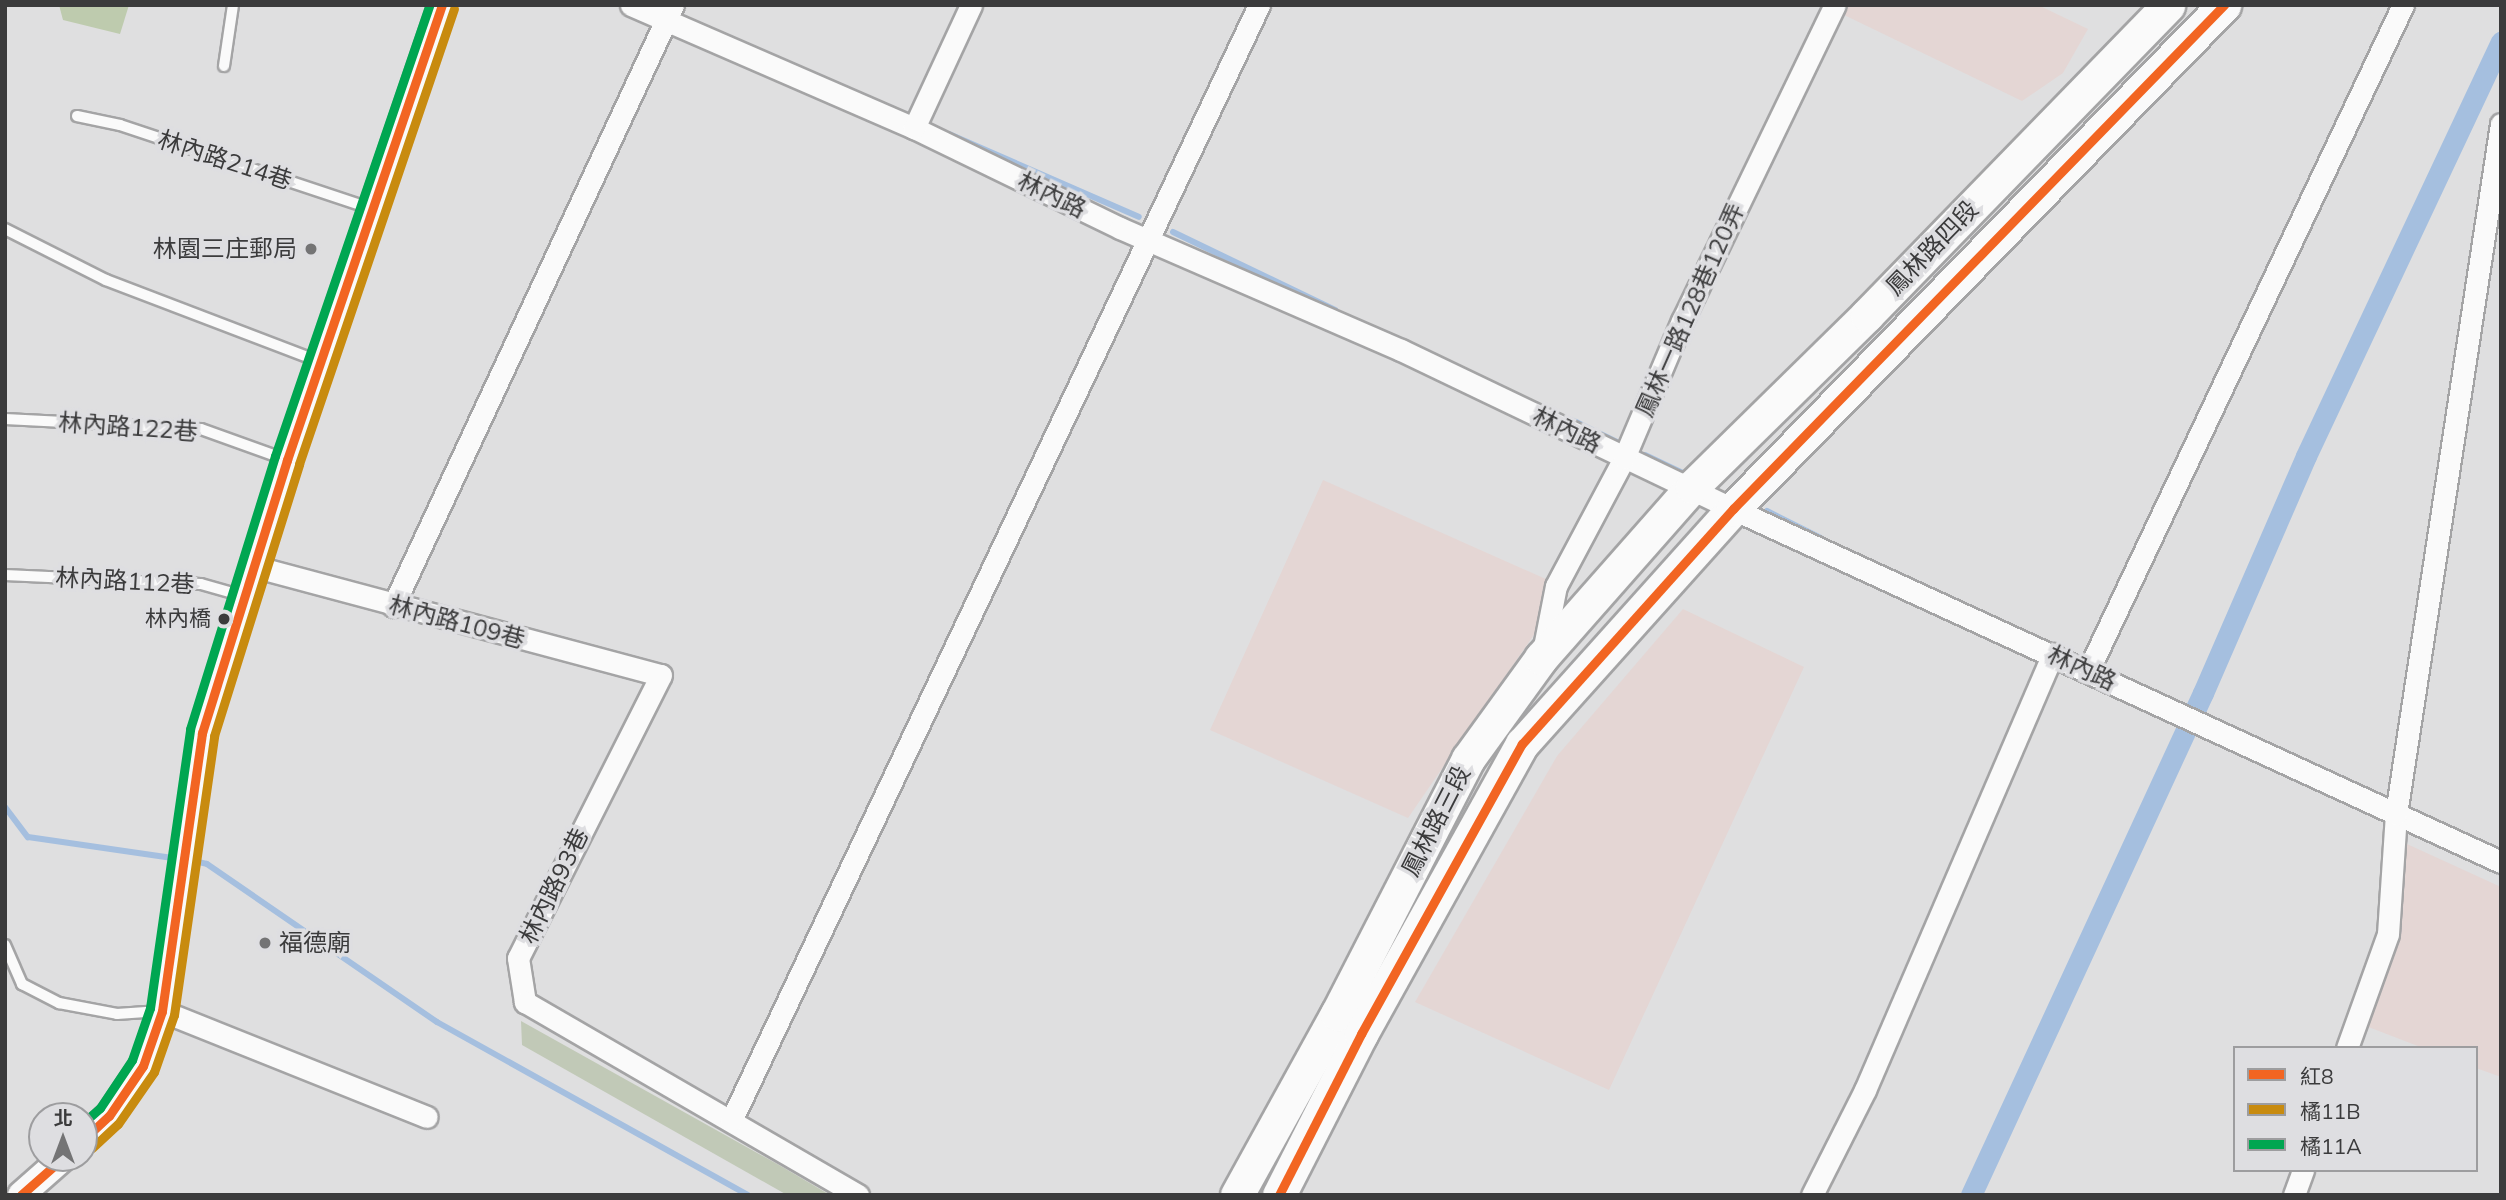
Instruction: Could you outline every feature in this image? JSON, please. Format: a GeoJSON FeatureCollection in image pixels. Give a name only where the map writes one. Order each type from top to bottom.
{"type":"FeatureCollection","features":[{"type":"Feature","properties":{"kind":"main road","name":"鳳林路四段"},"geometry":{"type":"LineString","coordinates":[[1692,487],[1867,316],[2168,5]]}},
{"type":"Feature","properties":{"kind":"main road","name":"鳳林路四段"},"geometry":{"type":"LineString","coordinates":[[1733,509],[2224,5]]}},
{"type":"Feature","properties":{"kind":"main road","name":"鳳林路三段"},"geometry":{"type":"LineString","coordinates":[[1237,1195],[1337,1014],[1468,759],[1541,658],[1692,487]]}},
{"type":"Feature","properties":{"kind":"main road","name":"鳳林路三段"},"geometry":{"type":"LineString","coordinates":[[1279,1195],[1361,1034],[1522,744],[1733,509]]}},
{"type":"Feature","properties":{"kind":"street"},"geometry":{"type":"LineString","coordinates":[[98,1127],[110,1116],[143,1066],[162,1012],[202,733],[287,460],[442,5]]}},
{"type":"Feature","properties":{"kind":"street","name":"林內路"},"geometry":{"type":"LineString","coordinates":[[631,5],[670,12],[1149,240],[1401,350],[1624,458],[1692,487],[1733,509],[2220,730],[2501,862]]}},
{"type":"Feature","properties":{"kind":"street"},"geometry":{"type":"LineString","coordinates":[[914,128],[971,5]]}},
{"type":"Feature","properties":{"kind":"street"},"geometry":{"type":"LineString","coordinates":[[858,1195],[731,1121],[1259,5]]}},
{"type":"Feature","properties":{"kind":"street","name":"鳳林一路128巷120弄"},"geometry":{"type":"LineString","coordinates":[[1541,658],[1556,586],[1624,458],[1682,321],[1835,5]]}},
{"type":"Feature","properties":{"kind":"street"},"geometry":{"type":"LineString","coordinates":[[2088,671],[2403,5]]}},
{"type":"Feature","properties":{"kind":"street"},"geometry":{"type":"LineString","coordinates":[[393,606],[670,12]]}},
{"type":"Feature","properties":{"kind":"street"},"geometry":{"type":"LineString","coordinates":[[2348,1046],[2388,934],[2396,814],[2501,124]]}},
{"type":"Feature","properties":{"kind":"street","name":"林內路109巷"},"geometry":{"type":"LineString","coordinates":[[253,566],[393,606],[661,675]]}},
{"type":"Feature","properties":{"kind":"street"},"geometry":{"type":"LineString","coordinates":[[1812,1195],[1864,1090],[2053,654]]}},
{"type":"Feature","properties":{"kind":"street","name":"林內路93巷"},"geometry":{"type":"LineString","coordinates":[[661,675],[518,958],[525,1002],[731,1121]]}},
{"type":"Feature","properties":{"kind":"street"},"geometry":{"type":"LineString","coordinates":[[162,1012],[427,1117]]}},
{"type":"Feature","properties":{"kind":"street"},"geometry":{"type":"LineString","coordinates":[[21,1195],[47,1172]]}},
{"type":"Feature","properties":{"kind":"street"},"geometry":{"type":"LineString","coordinates":[[2294,1195],[2302,1172]]}},
{"type":"Feature","properties":{"kind":"lane"},"geometry":{"type":"LineString","coordinates":[[224,66],[233,5]]}},
{"type":"Feature","properties":{"kind":"lane","name":"林內路214巷"},"geometry":{"type":"LineString","coordinates":[[77,116],[120,125],[372,209]]}},
{"type":"Feature","properties":{"kind":"lane"},"geometry":{"type":"LineString","coordinates":[[5,229],[106,280],[321,362]]}},
{"type":"Feature","properties":{"kind":"lane","name":"林內路122巷"},"geometry":{"type":"LineString","coordinates":[[5,419],[201,429],[287,460]]}},
{"type":"Feature","properties":{"kind":"lane","name":"林內路112巷"},"geometry":{"type":"LineString","coordinates":[[5,575],[201,584],[243,596]]}},
{"type":"Feature","properties":{"kind":"lane"},"geometry":{"type":"LineString","coordinates":[[5,945],[22,984],[59,1003],[117,1014],[162,1012]]}},
{"type":"Feature","properties":{"kind":"shaded area"},"geometry":{"type":"Polygon","coordinates":[[[1844,5],[2038,5],[2088,29],[2063,73],[2022,101],[1840,13],[1844,5]]]}},
{"type":"Feature","properties":{"kind":"shaded area"},"geometry":{"type":"Polygon","coordinates":[[[1323,480],[1566,588],[1408,818],[1210,730],[1323,480]]]}},
{"type":"Feature","properties":{"kind":"shaded area"},"geometry":{"type":"Polygon","coordinates":[[[1683,609],[1804,667],[1609,1090],[1415,1002],[1557,756],[1683,609]]]}},
{"type":"Feature","properties":{"kind":"shaded area"},"geometry":{"type":"Polygon","coordinates":[[[2407,844],[2501,887],[2501,1077],[2478,1069],[2478,1046],[2418,1046],[2358,1023],[2399,906],[2407,844]]]}},
{"type":"Feature","properties":{"kind":"green space"},"geometry":{"type":"Polygon","coordinates":[[[59,5],[129,5],[120,34],[63,20],[59,5]]]}},
{"type":"Feature","properties":{"kind":"green space"},"geometry":{"type":"Polygon","coordinates":[[[521,1021],[830,1195],[787,1195],[522,1045],[521,1021]]]}},
{"type":"Feature","properties":{"kind":"waterway"},"geometry":{"type":"LineString","coordinates":[[1971,1195],[2203,693],[2306,456],[2501,42]]}},
{"type":"Feature","properties":{"kind":"waterway"},"geometry":{"type":"LineString","coordinates":[[949,134],[1139,217]]}},
{"type":"Feature","properties":{"kind":"waterway"},"geometry":{"type":"LineString","coordinates":[[1173,232],[1335,310]]}},
{"type":"Feature","properties":{"kind":"waterway"},"geometry":{"type":"LineString","coordinates":[[1574,421],[1619,443]]}},
{"type":"Feature","properties":{"kind":"waterway"},"geometry":{"type":"LineString","coordinates":[[1645,455],[1687,475]]}},
{"type":"Feature","properties":{"kind":"waterway"},"geometry":{"type":"LineString","coordinates":[[1767,511],[1821,538]]}},
{"type":"Feature","properties":{"kind":"waterway"},"geometry":{"type":"LineString","coordinates":[[5,807],[28,837],[179,859]]}},
{"type":"Feature","properties":{"kind":"waterway"},"geometry":{"type":"LineString","coordinates":[[190,860],[207,864],[437,1022],[748,1195]]}},
{"type":"Feature","properties":{"kind":"transit line","name":"橘11A"},"geometry":{"type":"LineString","coordinates":[[98,1110],[132,1060],[150,1008],[190,729],[275,456],[429,5]]}},
{"type":"Feature","properties":{"kind":"transit line","name":"紅8"},"geometry":{"type":"LineString","coordinates":[[98,1126],[109,1116],[143,1066],[162,1011],[202,733],[287,460],[442,5]]}},
{"type":"Feature","properties":{"kind":"transit line","name":"紅8"},"geometry":{"type":"LineString","coordinates":[[1279,1195],[1361,1034],[1522,744],[1733,509],[2224,5]]}},
{"type":"Feature","properties":{"kind":"transit line","name":"橘11B"},"geometry":{"type":"LineString","coordinates":[[98,1142],[118,1124],[154,1072],[174,1015],[214,736],[299,464],[454,9]]}},
{"type":"Feature","properties":{"kind":"transit line","name":"紅8"},"geometry":{"type":"LineString","coordinates":[[21,1195],[47,1172]]}},
{"type":"Feature","properties":{"kind":"place","name":"林園三庄郵局"},"geometry":{"type":"Point","coordinates":[311,249]}},
{"type":"Feature","properties":{"kind":"place","name":"林內橋"},"geometry":{"type":"Point","coordinates":[224,619]}},
{"type":"Feature","properties":{"kind":"place","name":"福德廟"},"geometry":{"type":"Point","coordinates":[265,943]}}]}
